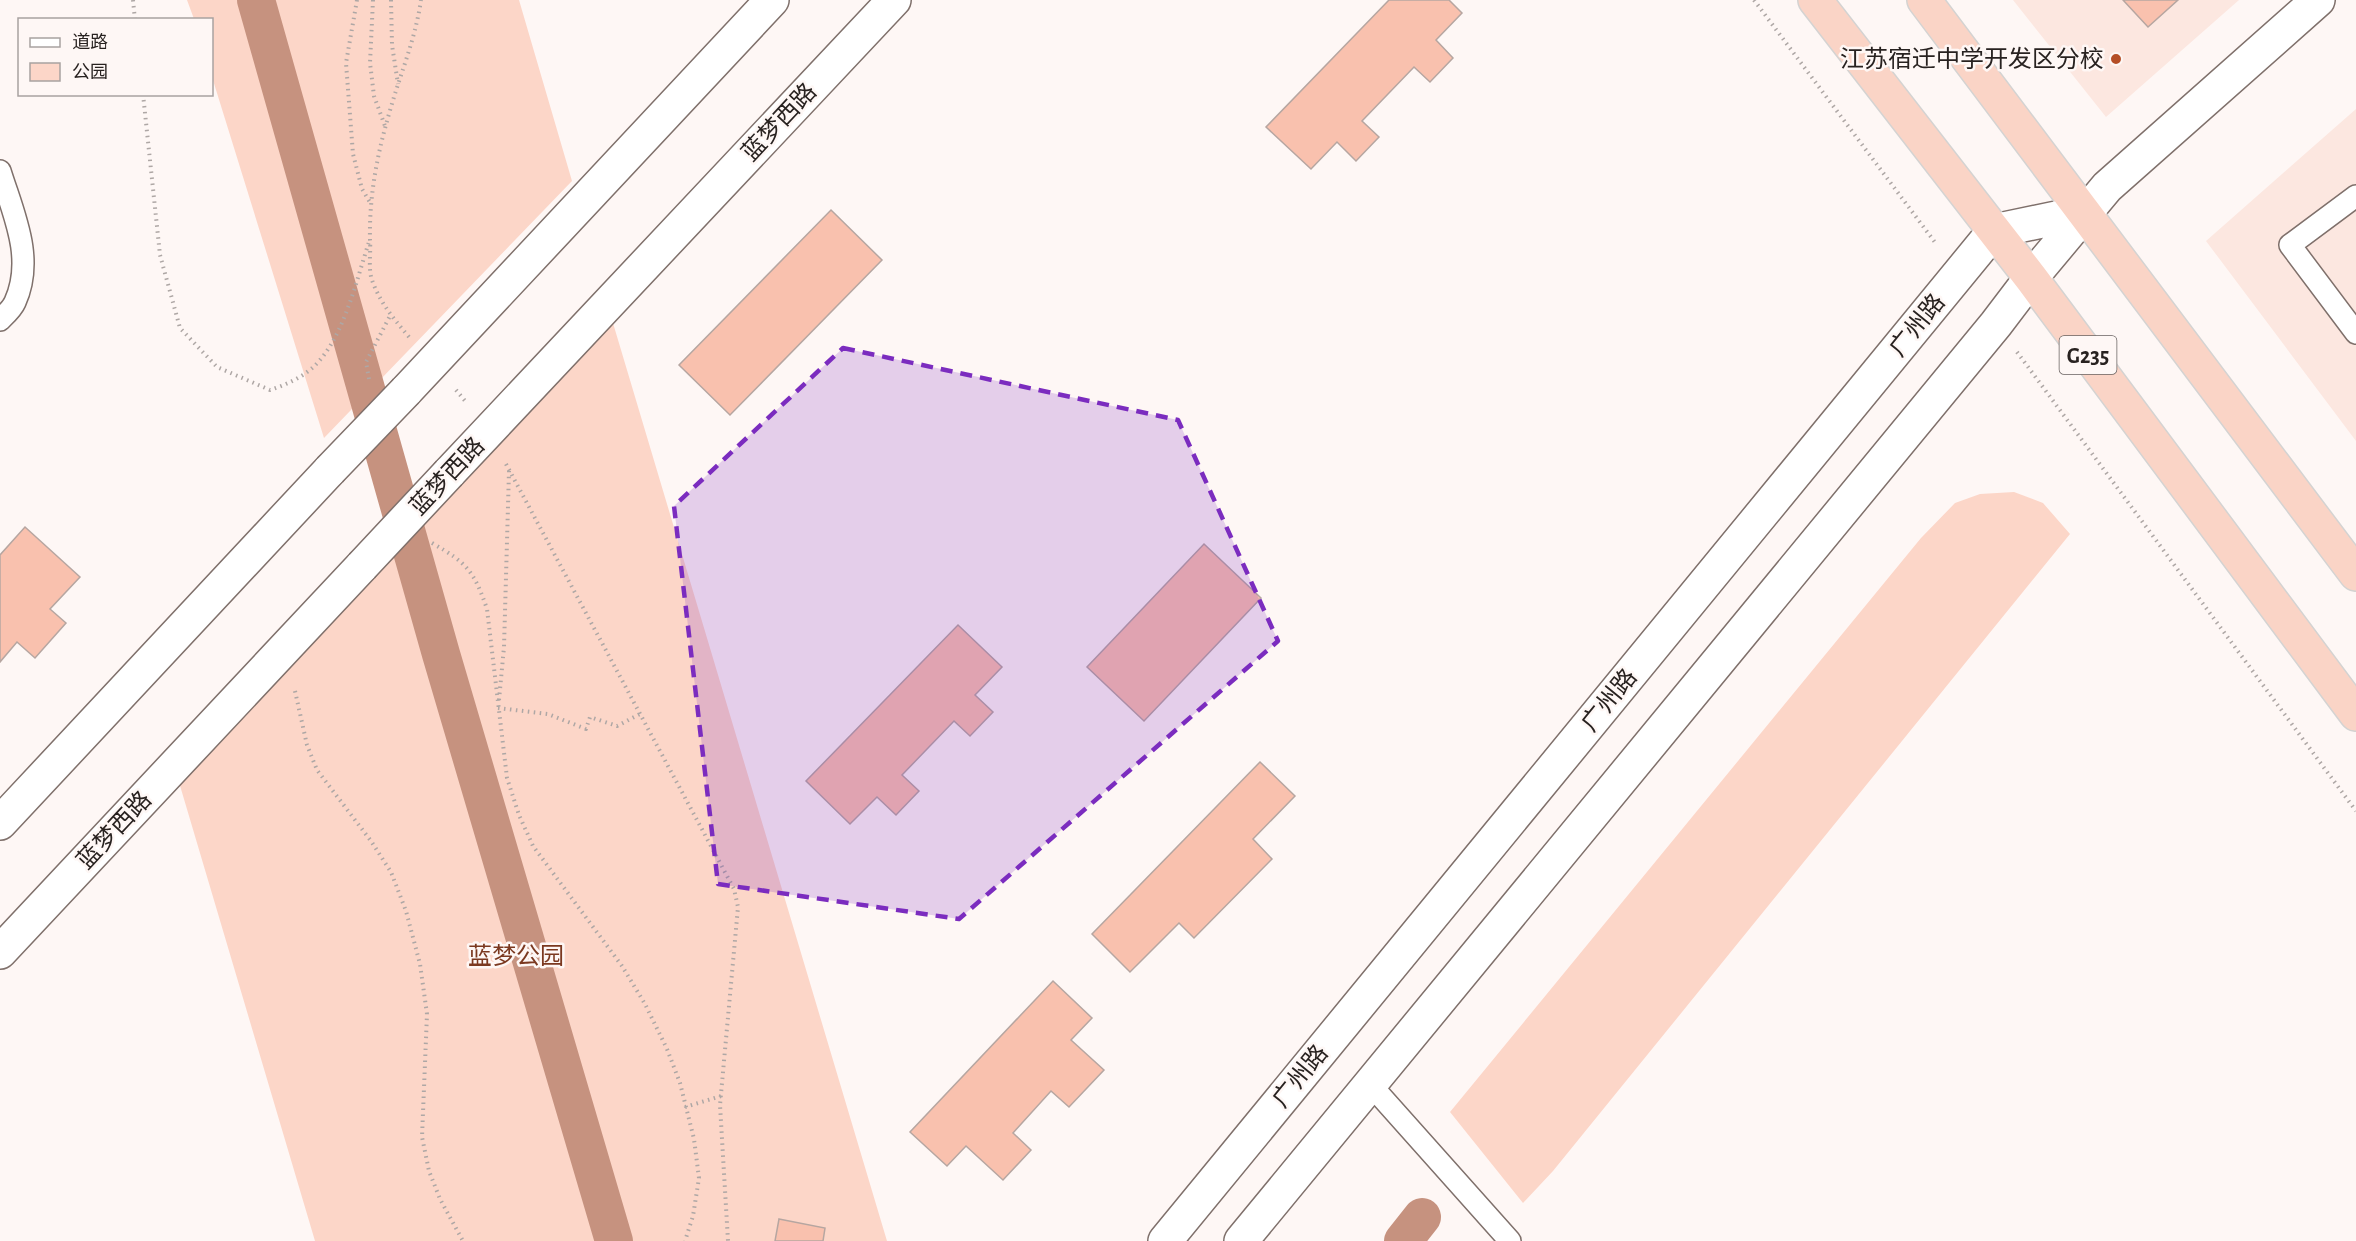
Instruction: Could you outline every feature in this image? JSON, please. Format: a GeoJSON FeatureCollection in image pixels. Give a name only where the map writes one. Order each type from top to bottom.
{"type":"FeatureCollection","features":[{"type":"Feature","properties":{"kind":"highway","name":"G235"},"geometry":{"type":"LineString","coordinates":[[1815,0],[2031,278],[2356,714]]}},
{"type":"Feature","properties":{"kind":"highway"},"geometry":{"type":"LineString","coordinates":[[1924,0],[2356,574]]}},
{"type":"Feature","properties":{"kind":"main road"},"geometry":{"type":"LineString","coordinates":[[0,823],[772,0]]}},
{"type":"Feature","properties":{"kind":"main road","name":"蓝梦西路"},"geometry":{"type":"LineString","coordinates":[[0,952],[894,0]]}},
{"type":"Feature","properties":{"kind":"main road"},"geometry":{"type":"LineString","coordinates":[[1241,1241],[1996,324],[2085,212],[2107,187],[2317,0]]}},
{"type":"Feature","properties":{"kind":"main road"},"geometry":{"type":"LineString","coordinates":[[1994,231],[2085,212]]}},
{"type":"Feature","properties":{"kind":"main road","name":"广州路"},"geometry":{"type":"LineString","coordinates":[[1165,1241],[1994,231]]}},
{"type":"Feature","properties":{"kind":"lane"},"geometry":{"type":"LineString","coordinates":[[0,171],[24,252],[21,283],[14,304],[0,320]]}},
{"type":"Feature","properties":{"kind":"lane"},"geometry":{"type":"LineString","coordinates":[[2356,196],[2290,245],[2356,333]]}},
{"type":"Feature","properties":{"kind":"lane"},"geometry":{"type":"LineString","coordinates":[[1370,1084],[1510,1241]]}},
{"type":"Feature","properties":{"kind":"path"},"geometry":{"type":"LineString","coordinates":[[133,0],[135,18]]}},
{"type":"Feature","properties":{"kind":"path"},"geometry":{"type":"LineString","coordinates":[[357,0],[346,63],[353,154],[362,189],[372,205]]}},
{"type":"Feature","properties":{"kind":"path"},"geometry":{"type":"LineString","coordinates":[[373,0],[370,63],[374,96],[386,126]]}},
{"type":"Feature","properties":{"kind":"path"},"geometry":{"type":"LineString","coordinates":[[391,0],[392,45],[398,85]]}},
{"type":"Feature","properties":{"kind":"path"},"geometry":{"type":"LineString","coordinates":[[421,0],[415,37],[378,152],[370,239],[371,277],[381,303],[431,364],[459,393],[488,432],[734,889],[738,907],[721,1096],[728,1241]]}},
{"type":"Feature","properties":{"kind":"path"},"geometry":{"type":"LineString","coordinates":[[1754,0],[1959,274]]}},
{"type":"Feature","properties":{"kind":"path"},"geometry":{"type":"LineString","coordinates":[[143,96],[160,255],[180,328],[217,367],[270,390],[292,382],[312,369],[335,337],[350,303],[370,239]]}},
{"type":"Feature","properties":{"kind":"path"},"geometry":{"type":"LineString","coordinates":[[369,382],[366,363],[391,314]]}},
{"type":"Feature","properties":{"kind":"path"},"geometry":{"type":"LineString","coordinates":[[1996,324],[2356,811]]}},
{"type":"Feature","properties":{"kind":"path"},"geometry":{"type":"LineString","coordinates":[[509,470],[504,646],[498,708],[548,714],[586,729],[590,717],[617,726],[640,714]]}},
{"type":"Feature","properties":{"kind":"path"},"geometry":{"type":"LineString","coordinates":[[429,542],[466,564],[478,583],[487,609],[507,778],[519,815],[533,846],[622,966],[668,1049],[693,1138],[699,1178],[693,1216],[685,1241]]}},
{"type":"Feature","properties":{"kind":"path"},"geometry":{"type":"LineString","coordinates":[[294,639],[294,687],[307,745],[317,770],[371,841],[391,872],[406,911],[420,964],[427,1014],[422,1137],[429,1171],[440,1199],[463,1241]]}},
{"type":"Feature","properties":{"kind":"path"},"geometry":{"type":"LineString","coordinates":[[685,1107],[721,1096]]}},
{"type":"Feature","properties":{"kind":"highlighted area"},"geometry":{"type":"Polygon","coordinates":[[[843,348],[1178,420],[1278,641],[959,919],[718,884],[674,506],[843,348]]]}},
{"type":"Feature","properties":{"kind":"shaded area","name":"江苏宿迁中学开发区分校"},"geometry":{"type":"Polygon","coordinates":[[[2013,0],[2239,0],[2106,117],[2013,0]]]}},
{"type":"Feature","properties":{"kind":"shaded area"},"geometry":{"type":"Polygon","coordinates":[[[2356,109],[2356,441],[2206,241],[2356,109]]]}},
{"type":"Feature","properties":{"kind":"green space"},"geometry":{"type":"Polygon","coordinates":[[[187,0],[519,0],[572,181],[324,438],[213,80],[213,18],[194,18],[187,0]]]}},
{"type":"Feature","properties":{"kind":"green space","name":"蓝梦公园"},"geometry":{"type":"Polygon","coordinates":[[[607,303],[887,1241],[315,1241],[173,762],[607,303]]]}},
{"type":"Feature","properties":{"kind":"green space"},"geometry":{"type":"Polygon","coordinates":[[[2014,492],[2043,503],[2070,534],[1553,1171],[1523,1203],[1450,1112],[1921,538],[1955,503],[1980,494],[2014,492]]]}},
{"type":"Feature","properties":{"kind":"building"},"geometry":{"type":"Polygon","coordinates":[[[1389,0],[1449,0],[1462,13],[1436,40],[1453,58],[1430,82],[1414,67],[1362,121],[1379,137],[1356,161],[1337,142],[1311,169],[1266,127],[1389,0]]]}},
{"type":"Feature","properties":{"kind":"building"},"geometry":{"type":"Polygon","coordinates":[[[2123,0],[2178,0],[2148,27],[2123,0]]]}},
{"type":"Feature","properties":{"kind":"building"},"geometry":{"type":"Polygon","coordinates":[[[831,210],[882,260],[730,415],[679,365],[831,210]]]}},
{"type":"Feature","properties":{"kind":"building"},"geometry":{"type":"Polygon","coordinates":[[[25,527],[80,577],[50,609],[66,623],[35,658],[17,642],[0,662],[0,555],[25,527]]]}},
{"type":"Feature","properties":{"kind":"building"},"geometry":{"type":"Polygon","coordinates":[[[1204,544],[1261,598],[1144,721],[1087,667],[1204,544]]]}},
{"type":"Feature","properties":{"kind":"building"},"geometry":{"type":"Polygon","coordinates":[[[958,625],[1002,667],[975,695],[993,712],[970,736],[954,721],[902,775],[919,791],[896,815],[877,797],[850,824],[806,781],[958,625]]]}},
{"type":"Feature","properties":{"kind":"building"},"geometry":{"type":"Polygon","coordinates":[[[1260,762],[1295,796],[1253,839],[1272,859],[1194,938],[1179,923],[1130,972],[1092,934],[1260,762]]]}},
{"type":"Feature","properties":{"kind":"building"},"geometry":{"type":"Polygon","coordinates":[[[1053,981],[1092,1018],[1071,1040],[1104,1070],[1069,1107],[1051,1091],[1013,1133],[1031,1150],[1003,1180],[966,1146],[947,1166],[910,1132],[1053,981]]]}},
{"type":"Feature","properties":{"kind":"building"},"geometry":{"type":"Polygon","coordinates":[[[779,1219],[825,1228],[823,1241],[775,1241],[779,1219]]]}},
{"type":"Feature","properties":{"kind":"waterway"},"geometry":{"type":"LineString","coordinates":[[256,0],[441,654],[614,1241]]}},
{"type":"Feature","properties":{"kind":"waterway"},"geometry":{"type":"LineString","coordinates":[[1403,1241],[1422,1217]]}},
{"type":"Feature","properties":{"kind":"place","name":"江苏宿迁中学开发区分校"},"geometry":{"type":"Point","coordinates":[2116,59]}}]}
